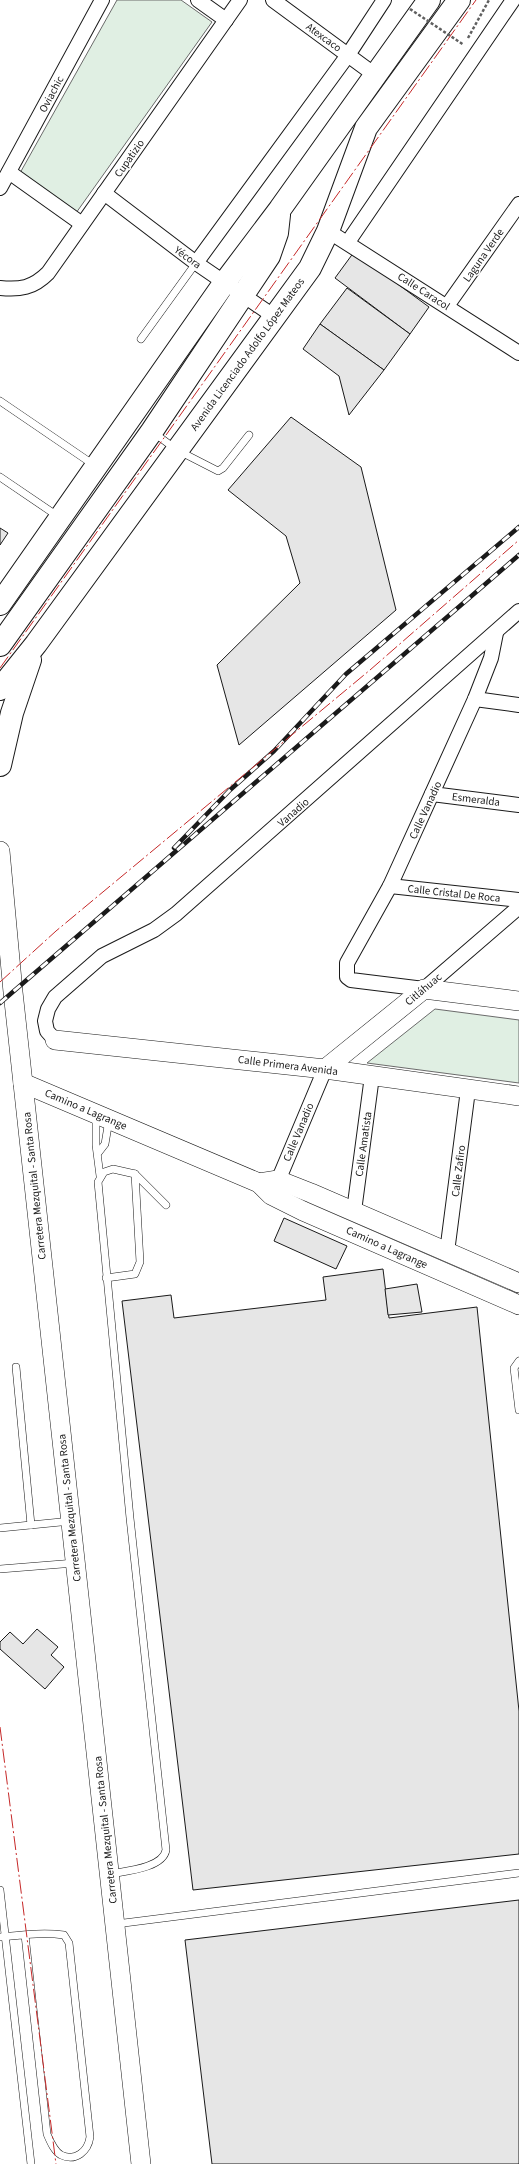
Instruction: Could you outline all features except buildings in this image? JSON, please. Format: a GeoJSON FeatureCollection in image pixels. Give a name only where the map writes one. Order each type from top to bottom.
{"type":"FeatureCollection","features":[{"type":"Feature","properties":{"kind":"main road","name":"Avenida Licenciado Adolfo López Mateos"},"geometry":{"type":"LineString","coordinates":[[0,689],[36,644],[310,268],[328,232],[366,128],[459,0]]}},
{"type":"Feature","properties":{"kind":"main road"},"geometry":{"type":"LineString","coordinates":[[0,604],[225,282],[280,210],[376,75],[420,5]]}},
{"type":"Feature","properties":{"kind":"main road"},"geometry":{"type":"LineString","coordinates":[[0,645],[152,432],[269,256],[276,233],[280,210]]}},
{"type":"Feature","properties":{"kind":"main road"},"geometry":{"type":"LineString","coordinates":[[0,764],[12,713],[36,644]]}},
{"type":"Feature","properties":{"kind":"street","name":"Oviachic"},"geometry":{"type":"LineString","coordinates":[[0,188],[102,0]]}},
{"type":"Feature","properties":{"kind":"street"},"geometry":{"type":"LineString","coordinates":[[198,0],[226,20]]}},
{"type":"Feature","properties":{"kind":"street","name":"Cupatizio"},"geometry":{"type":"LineString","coordinates":[[0,288],[24,288],[39,282],[82,224],[240,0]]}},
{"type":"Feature","properties":{"kind":"street","name":"Atexcaco"},"geometry":{"type":"LineString","coordinates":[[273,0],[376,75]]}},
{"type":"Feature","properties":{"kind":"street"},"geometry":{"type":"LineString","coordinates":[[196,263],[348,55],[384,0]]}},
{"type":"Feature","properties":{"kind":"street"},"geometry":{"type":"LineString","coordinates":[[348,242],[512,0]]}},
{"type":"Feature","properties":{"kind":"street"},"geometry":{"type":"LineString","coordinates":[[9,172],[82,224]]}},
{"type":"Feature","properties":{"kind":"street","name":"Yécora"},"geometry":{"type":"LineString","coordinates":[[104,193],[196,263],[244,294],[275,317]]}},
{"type":"Feature","properties":{"kind":"street","name":"Laguna Verde"},"geometry":{"type":"LineString","coordinates":[[447,306],[519,204]]}},
{"type":"Feature","properties":{"kind":"street","name":"Calle Caracol"},"geometry":{"type":"LineString","coordinates":[[328,232],[348,242],[519,353]]}},
{"type":"Feature","properties":{"kind":"street","name":"Vanadio"},"geometry":{"type":"LineString","coordinates":[[55,1040],[47,1031],[45,1020],[48,1009],[55,997],[102,956],[154,930],[176,914],[496,633],[519,611]]}},
{"type":"Feature","properties":{"kind":"street","name":"Calle Vanadio"},"geometry":{"type":"LineString","coordinates":[[424,989],[351,980],[346,973],[347,963],[390,886],[475,699],[492,658],[496,633]]}},
{"type":"Feature","properties":{"kind":"street"},"geometry":{"type":"LineString","coordinates":[[475,699],[519,705]]}},
{"type":"Feature","properties":{"kind":"street","name":"Esmeralda"},"geometry":{"type":"LineString","coordinates":[[432,794],[519,805]]}},
{"type":"Feature","properties":{"kind":"street","name":"Carretera Mezquital - Santa Rosa"},"geometry":{"type":"LineString","coordinates":[[0,862],[3,911],[141,2164]]}},
{"type":"Feature","properties":{"kind":"street","name":"Calle Cristal De Roca"},"geometry":{"type":"LineString","coordinates":[[390,886],[519,900]]}},
{"type":"Feature","properties":{"kind":"street","name":"Citláhuac"},"geometry":{"type":"LineString","coordinates":[[325,1069],[424,989],[519,907]]}},
{"type":"Feature","properties":{"kind":"street"},"geometry":{"type":"LineString","coordinates":[[424,989],[519,1001]]}},
{"type":"Feature","properties":{"kind":"street","name":"Calle Primera Avenida"},"geometry":{"type":"LineString","coordinates":[[55,1040],[325,1069],[519,1096]]}},
{"type":"Feature","properties":{"kind":"street","name":"Calle Vanadio"},"geometry":{"type":"LineString","coordinates":[[269,1186],[325,1069]]}},
{"type":"Feature","properties":{"kind":"street","name":"Calle Amatista"},"geometry":{"type":"LineString","coordinates":[[354,1211],[372,1076]]}},
{"type":"Feature","properties":{"kind":"street","name":"Camino a Lagrange"},"geometry":{"type":"LineString","coordinates":[[23,1083],[269,1186],[519,1305]]}},
{"type":"Feature","properties":{"kind":"street","name":"Calle Zafiro"},"geometry":{"type":"LineString","coordinates":[[447,1252],[468,1090]]}},
{"type":"Feature","properties":{"kind":"street","name":"Camino a Lagrange"},"geometry":{"type":"LineString","coordinates":[[269,1186],[354,1211],[519,1283]]}},
{"type":"Feature","properties":{"kind":"lane"},"geometry":{"type":"LineString","coordinates":[[141,339],[196,263]]}},
{"type":"Feature","properties":{"kind":"lane"},"geometry":{"type":"LineString","coordinates":[[0,401],[97,466]]}},
{"type":"Feature","properties":{"kind":"lane"},"geometry":{"type":"LineString","coordinates":[[152,432],[177,450],[218,471],[223,468],[249,435]]}},
{"type":"Feature","properties":{"kind":"lane"},"geometry":{"type":"LineString","coordinates":[[0,477],[61,518]]}},
{"type":"Feature","properties":{"kind":"lane"},"geometry":{"type":"LineString","coordinates":[[102,1117],[96,1145],[100,1176],[98,1182],[106,1278],[166,1850],[165,1856],[156,1863],[110,1874]]}},
{"type":"Feature","properties":{"kind":"lane"},"geometry":{"type":"LineString","coordinates":[[98,1153],[104,1144],[102,1117]]}},
{"type":"Feature","properties":{"kind":"lane"},"geometry":{"type":"LineString","coordinates":[[100,1176],[104,1172],[113,1169],[135,1174],[166,1205]]}},
{"type":"Feature","properties":{"kind":"lane"},"geometry":{"type":"LineString","coordinates":[[106,1278],[132,1275],[140,1267],[135,1174]]}},
{"type":"Feature","properties":{"kind":"lane"},"geometry":{"type":"LineString","coordinates":[[519,1361],[514,1368],[519,1410]]}},
{"type":"Feature","properties":{"kind":"lane"},"geometry":{"type":"LineString","coordinates":[[16,1367],[31,1525]]}},
{"type":"Feature","properties":{"kind":"lane"},"geometry":{"type":"LineString","coordinates":[[0,1528],[71,1521]]}},
{"type":"Feature","properties":{"kind":"lane"},"geometry":{"type":"LineString","coordinates":[[0,1569],[75,1563]]}},
{"type":"Feature","properties":{"kind":"lane"},"geometry":{"type":"LineString","coordinates":[[115,1924],[519,1873]]}},
{"type":"Feature","properties":{"kind":"lane"},"geometry":{"type":"LineString","coordinates":[[0,1890],[3,1937],[31,2164]]}},
{"type":"Feature","properties":{"kind":"lane"},"geometry":{"type":"LineString","coordinates":[[3,1937],[25,1935],[54,1933],[64,1935],[69,1943],[90,2137],[89,2146],[82,2154],[68,2156],[60,2154],[52,2145],[47,2134],[25,1935]]}},
{"type":"Feature","properties":{"kind":"path"},"geometry":{"type":"LineString","coordinates":[[420,5],[464,45],[489,0]]}},
{"type":"Feature","properties":{"kind":"green space"},"geometry":{"type":"Polygon","coordinates":[[[117,0],[181,0],[212,22],[76,213],[20,173],[117,0]]]}},
{"type":"Feature","properties":{"kind":"green space"},"geometry":{"type":"Polygon","coordinates":[[[435,1009],[519,1020],[519,1083],[367,1063],[435,1009]]]}},
{"type":"Feature","properties":{"kind":"railway"},"geometry":{"type":"LineString","coordinates":[[174,848],[230,790],[274,751],[346,674],[519,527]]}},
{"type":"Feature","properties":{"kind":"railway"},"geometry":{"type":"LineString","coordinates":[[0,1003],[519,555]]}},
{"type":"Feature","properties":{"kind":"power"},"geometry":{"type":"LineString","coordinates":[[0,668],[476,0]]}},
{"type":"Feature","properties":{"kind":"power"},"geometry":{"type":"LineString","coordinates":[[0,982],[56,931],[370,670],[519,540]]}},
{"type":"Feature","properties":{"kind":"power"},"geometry":{"type":"LineString","coordinates":[[0,1727],[56,2164]]}}]}
